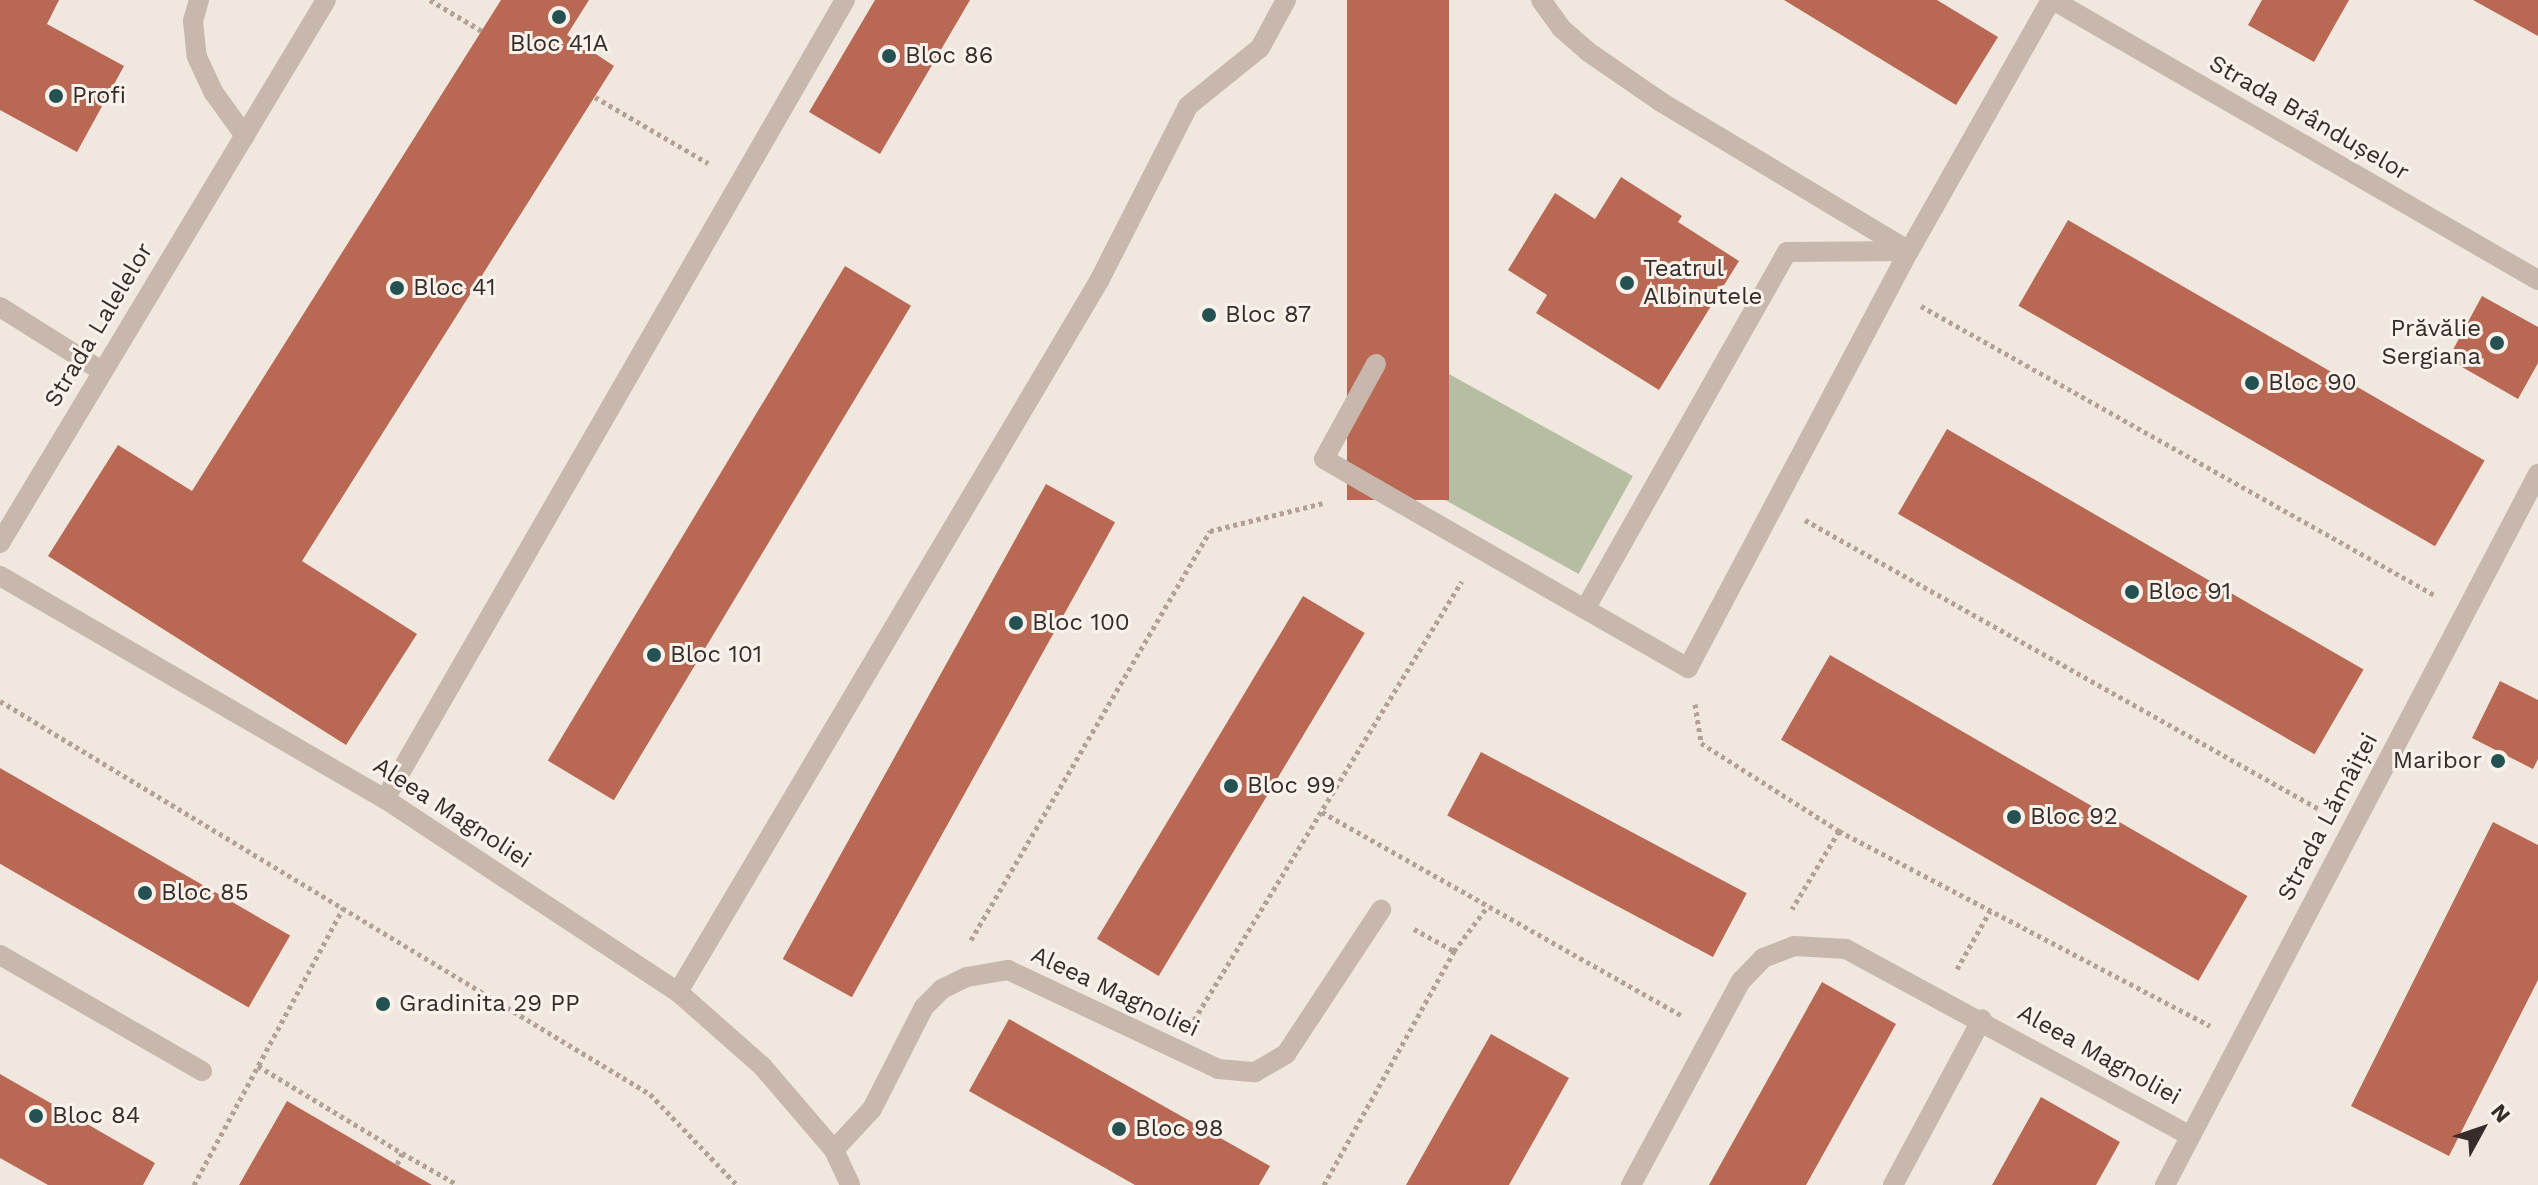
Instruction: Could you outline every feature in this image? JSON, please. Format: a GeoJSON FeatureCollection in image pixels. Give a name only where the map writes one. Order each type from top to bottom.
{"type":"FeatureCollection","features":[{"type":"Feature","properties":{"kind":"street"},"geometry":{"type":"LineString","coordinates":[[199,0],[193,21],[197,57],[214,93],[245,136]]}},
{"type":"Feature","properties":{"kind":"street","name":"Strada Lalelelor"},"geometry":{"type":"LineString","coordinates":[[0,543],[100,370],[326,0]]}},
{"type":"Feature","properties":{"kind":"street"},"geometry":{"type":"LineString","coordinates":[[385,799],[845,0]]}},
{"type":"Feature","properties":{"kind":"street"},"geometry":{"type":"LineString","coordinates":[[678,992],[1099,281],[1188,106],[1260,48],[1286,0]]}},
{"type":"Feature","properties":{"kind":"street"},"geometry":{"type":"LineString","coordinates":[[1541,0],[1561,28],[1587,51],[1649,94],[1909,251]]}},
{"type":"Feature","properties":{"kind":"street"},"geometry":{"type":"LineString","coordinates":[[1376,364],[1324,459],[1688,668],[1909,251],[2052,0]]}},
{"type":"Feature","properties":{"kind":"street","name":"Strada Brândușelor"},"geometry":{"type":"LineString","coordinates":[[2052,0],[2538,280]]}},
{"type":"Feature","properties":{"kind":"street"},"geometry":{"type":"LineString","coordinates":[[1585,609],[1787,252],[1909,251]]}},
{"type":"Feature","properties":{"kind":"street"},"geometry":{"type":"LineString","coordinates":[[0,307],[100,370]]}},
{"type":"Feature","properties":{"kind":"street","name":"Strada Lămâiței"},"geometry":{"type":"LineString","coordinates":[[2165,1185],[2538,474]]}},
{"type":"Feature","properties":{"kind":"street","name":"Aleea Magnoliei"},"geometry":{"type":"LineString","coordinates":[[0,576],[385,799],[678,992],[762,1066],[834,1150],[850,1185]]}},
{"type":"Feature","properties":{"kind":"street","name":"Aleea Magnoliei"},"geometry":{"type":"LineString","coordinates":[[834,1150],[872,1109],[911,1028],[942,989],[985,971],[1008,970],[1234,1073],[1270,1066],[1286,1054],[1381,910]]}},
{"type":"Feature","properties":{"kind":"street","name":"Aleea Magnoliei"},"geometry":{"type":"LineString","coordinates":[[1763,958],[1794,946],[1846,949],[1982,1019],[2190,1136]]}},
{"type":"Feature","properties":{"kind":"street"},"geometry":{"type":"LineString","coordinates":[[0,955],[202,1071]]}},
{"type":"Feature","properties":{"kind":"street"},"geometry":{"type":"LineString","coordinates":[[1631,1185],[1741,981],[1763,958]]}},
{"type":"Feature","properties":{"kind":"street","name":"Aleea Magnoliei"},"geometry":{"type":"LineString","coordinates":[[1893,1185],[1982,1019]]}},
{"type":"Feature","properties":{"kind":"path"},"geometry":{"type":"LineString","coordinates":[[430,0],[482,31]]}},
{"type":"Feature","properties":{"kind":"path"},"geometry":{"type":"LineString","coordinates":[[595,97],[740,182]]}},
{"type":"Feature","properties":{"kind":"path"},"geometry":{"type":"LineString","coordinates":[[1889,288],[2465,613]]}},
{"type":"Feature","properties":{"kind":"path"},"geometry":{"type":"LineString","coordinates":[[942,989],[1210,531],[1376,489]]}},
{"type":"Feature","properties":{"kind":"path"},"geometry":{"type":"LineString","coordinates":[[1776,504],[2352,828]]}},
{"type":"Feature","properties":{"kind":"path"},"geometry":{"type":"LineString","coordinates":[[1176,1049],[1481,549]]}},
{"type":"Feature","properties":{"kind":"path"},"geometry":{"type":"LineString","coordinates":[[1688,668],[1701,743],[1839,831],[2240,1042]]}},
{"type":"Feature","properties":{"kind":"path"},"geometry":{"type":"LineString","coordinates":[[0,701],[650,1094],[737,1185]]}},
{"type":"Feature","properties":{"kind":"path"},"geometry":{"type":"LineString","coordinates":[[1322,812],[1713,1033]]}},
{"type":"Feature","properties":{"kind":"path"},"geometry":{"type":"LineString","coordinates":[[1763,958],[1839,831]]}},
{"type":"Feature","properties":{"kind":"path"},"geometry":{"type":"LineString","coordinates":[[1324,1185],[1454,951],[1488,906]]}},
{"type":"Feature","properties":{"kind":"path"},"geometry":{"type":"LineString","coordinates":[[194,1185],[343,908]]}},
{"type":"Feature","properties":{"kind":"path"},"geometry":{"type":"LineString","coordinates":[[1381,910],[1454,951]]}},
{"type":"Feature","properties":{"kind":"path"},"geometry":{"type":"LineString","coordinates":[[1940,997],[1990,911]]}},
{"type":"Feature","properties":{"kind":"path"},"geometry":{"type":"LineString","coordinates":[[258,1066],[458,1185]]}},
{"type":"Feature","properties":{"kind":"path"},"geometry":{"type":"LineString","coordinates":[[397,1165],[402,1153]]}},
{"type":"Feature","properties":{"kind":"green space"},"geometry":{"type":"Polygon","coordinates":[[[1402,348],[1633,476],[1579,574],[1348,446],[1402,348]]]}},
{"type":"Feature","properties":{"kind":"building"},"geometry":{"type":"Polygon","coordinates":[[[0,0],[59,0],[47,24],[124,66],[77,152],[0,110],[0,0]]]}},
{"type":"Feature","properties":{"kind":"building","name":"Bloc 41"},"geometry":{"type":"Polygon","coordinates":[[[501,0],[589,0],[567,35],[614,66],[302,561],[417,634],[346,745],[48,556],[118,445],[192,491],[501,0]]]}},
{"type":"Feature","properties":{"kind":"building","name":"Bloc 86"},"geometry":{"type":"Polygon","coordinates":[[[875,0],[970,0],[880,154],[809,112],[875,0]]]}},
{"type":"Feature","properties":{"kind":"building"},"geometry":{"type":"Polygon","coordinates":[[[1347,0],[1449,0],[1449,500],[1347,500],[1347,0]]]}},
{"type":"Feature","properties":{"kind":"building"},"geometry":{"type":"Polygon","coordinates":[[[1784,0],[1937,0],[1998,37],[1956,105],[1784,0]]]}},
{"type":"Feature","properties":{"kind":"building"},"geometry":{"type":"Polygon","coordinates":[[[2262,0],[2349,0],[2314,62],[2248,25],[2262,0]]]}},
{"type":"Feature","properties":{"kind":"building"},"geometry":{"type":"Polygon","coordinates":[[[2473,0],[2538,0],[2538,36],[2473,0]]]}},
{"type":"Feature","properties":{"kind":"building","name":"Teatrul Albinutele"},"geometry":{"type":"Polygon","coordinates":[[[1621,177],[1682,216],[1678,222],[1739,261],[1659,390],[1536,313],[1547,295],[1508,270],[1555,193],[1595,219],[1621,177]]]}},
{"type":"Feature","properties":{"kind":"building","name":"Bloc 90"},"geometry":{"type":"Polygon","coordinates":[[[2068,220],[2485,460],[2435,546],[2018,306],[2068,220]]]}},
{"type":"Feature","properties":{"kind":"building"},"geometry":{"type":"Polygon","coordinates":[[[845,266],[911,306],[614,800],[548,761],[845,266]]]}},
{"type":"Feature","properties":{"kind":"building","name":"Prăvălie Sergiana"},"geometry":{"type":"Polygon","coordinates":[[[2482,296],[2538,327],[2538,363],[2518,399],[2448,359],[2482,296]]]}},
{"type":"Feature","properties":{"kind":"building","name":"Bloc 91"},"geometry":{"type":"Polygon","coordinates":[[[1947,429],[2364,669],[2315,754],[1898,514],[1947,429]]]}},
{"type":"Feature","properties":{"kind":"building"},"geometry":{"type":"Polygon","coordinates":[[[1046,484],[1115,522],[852,997],[783,959],[1046,484]]]}},
{"type":"Feature","properties":{"kind":"building","name":"Bloc 99"},"geometry":{"type":"Polygon","coordinates":[[[1303,596],[1365,633],[1159,976],[1097,939],[1303,596]]]}},
{"type":"Feature","properties":{"kind":"building","name":"Bloc 92"},"geometry":{"type":"Polygon","coordinates":[[[1830,655],[2247,896],[2198,981],[1781,740],[1830,655]]]}},
{"type":"Feature","properties":{"kind":"building"},"geometry":{"type":"Polygon","coordinates":[[[2500,681],[2538,700],[2538,759],[2533,769],[2472,738],[2500,681]]]}},
{"type":"Feature","properties":{"kind":"building"},"geometry":{"type":"Polygon","coordinates":[[[1481,752],[1747,893],[1713,957],[1447,816],[1481,752]]]}},
{"type":"Feature","properties":{"kind":"building","name":"Bloc 85"},"geometry":{"type":"Polygon","coordinates":[[[0,768],[290,936],[249,1007],[0,864],[0,768]]]}},
{"type":"Feature","properties":{"kind":"building"},"geometry":{"type":"Polygon","coordinates":[[[2493,822],[2538,845],[2538,980],[2449,1156],[2351,1106],[2493,822]]]}},
{"type":"Feature","properties":{"kind":"building"},"geometry":{"type":"Polygon","coordinates":[[[1822,982],[1896,1024],[1806,1185],[1709,1185],[1822,982]]]}},
{"type":"Feature","properties":{"kind":"building","name":"Bloc 98"},"geometry":{"type":"Polygon","coordinates":[[[1009,1019],[1270,1166],[1259,1185],[1135,1185],[969,1091],[1009,1019]]]}},
{"type":"Feature","properties":{"kind":"building"},"geometry":{"type":"Polygon","coordinates":[[[1491,1034],[1569,1078],[1509,1185],[1406,1185],[1491,1034]]]}},
{"type":"Feature","properties":{"kind":"building","name":"Bloc 84"},"geometry":{"type":"Polygon","coordinates":[[[0,1074],[155,1163],[143,1185],[48,1185],[0,1158],[0,1074]]]}},
{"type":"Feature","properties":{"kind":"building"},"geometry":{"type":"Polygon","coordinates":[[[2041,1097],[2120,1142],[2096,1185],[1992,1185],[2041,1097]]]}},
{"type":"Feature","properties":{"kind":"building"},"geometry":{"type":"Polygon","coordinates":[[[287,1101],[397,1165],[432,1185],[239,1185],[287,1101]]]}},
{"type":"Feature","properties":{"kind":"place","name":"Bloc 41A"},"geometry":{"type":"Point","coordinates":[559,17]}},
{"type":"Feature","properties":{"kind":"place","name":"Bloc 86"},"geometry":{"type":"Point","coordinates":[889,56]}},
{"type":"Feature","properties":{"kind":"place","name":"Profi"},"geometry":{"type":"Point","coordinates":[56,96]}},
{"type":"Feature","properties":{"kind":"place","name":"Teatrul Albinutele"},"geometry":{"type":"Point","coordinates":[1627,283]}},
{"type":"Feature","properties":{"kind":"place","name":"Bloc 41"},"geometry":{"type":"Point","coordinates":[397,288]}},
{"type":"Feature","properties":{"kind":"place","name":"Bloc 87"},"geometry":{"type":"Point","coordinates":[1209,315]}},
{"type":"Feature","properties":{"kind":"place","name":"Prăvălie Sergiana"},"geometry":{"type":"Point","coordinates":[2497,343]}},
{"type":"Feature","properties":{"kind":"place","name":"Bloc 90"},"geometry":{"type":"Point","coordinates":[2252,383]}},
{"type":"Feature","properties":{"kind":"place","name":"Bloc 91"},"geometry":{"type":"Point","coordinates":[2132,592]}},
{"type":"Feature","properties":{"kind":"place","name":"Bloc 100"},"geometry":{"type":"Point","coordinates":[1016,623]}},
{"type":"Feature","properties":{"kind":"place","name":"Bloc 101"},"geometry":{"type":"Point","coordinates":[654,655]}},
{"type":"Feature","properties":{"kind":"place","name":"Maribor"},"geometry":{"type":"Point","coordinates":[2498,761]}},
{"type":"Feature","properties":{"kind":"place","name":"Bloc 99"},"geometry":{"type":"Point","coordinates":[1231,786]}},
{"type":"Feature","properties":{"kind":"place","name":"Bloc 92"},"geometry":{"type":"Point","coordinates":[2014,817]}},
{"type":"Feature","properties":{"kind":"place","name":"Bloc 85"},"geometry":{"type":"Point","coordinates":[145,893]}},
{"type":"Feature","properties":{"kind":"place","name":"Gradinita 29 PP"},"geometry":{"type":"Point","coordinates":[383,1004]}},
{"type":"Feature","properties":{"kind":"place","name":"Bloc 84"},"geometry":{"type":"Point","coordinates":[36,1116]}},
{"type":"Feature","properties":{"kind":"place","name":"Bloc 98"},"geometry":{"type":"Point","coordinates":[1119,1129]}}]}
